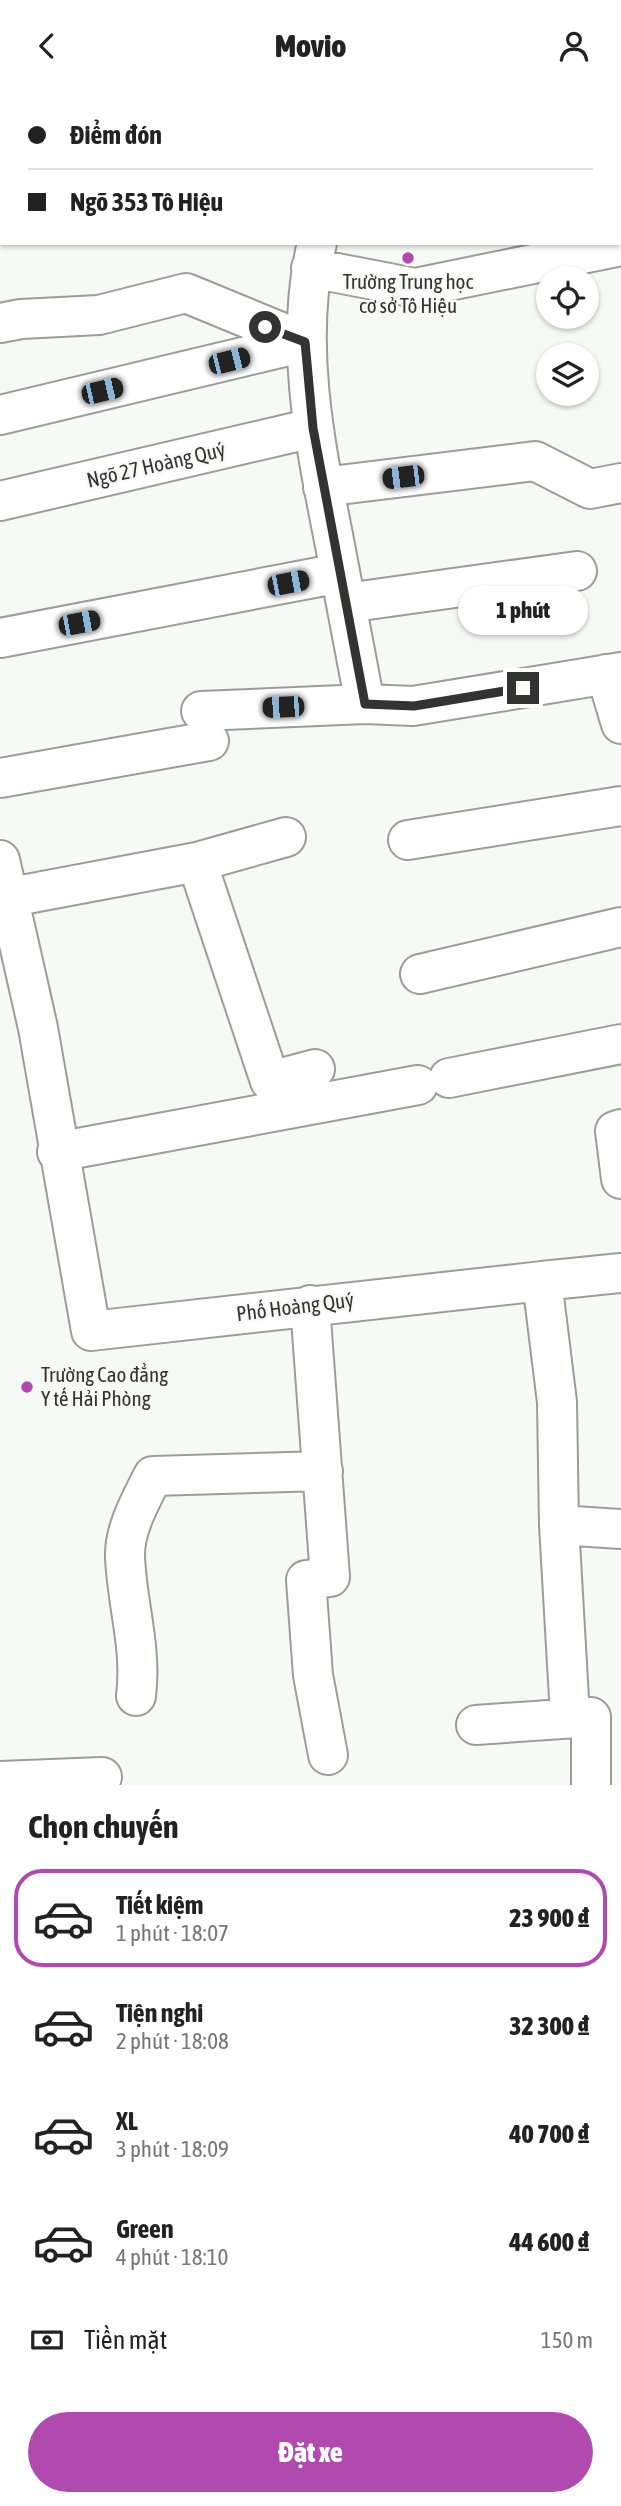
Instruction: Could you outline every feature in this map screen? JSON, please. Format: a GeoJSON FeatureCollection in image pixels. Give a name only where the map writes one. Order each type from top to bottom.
{"type":"FeatureCollection","features":[{"type":"Feature","properties":{"kind":"street"},"geometry":{"type":"LineString","coordinates":[[365,704],[313,428],[305,342],[314,256],[415,288],[621,246]]}},
{"type":"Feature","properties":{"kind":"street"},"geometry":{"type":"LineString","coordinates":[[0,323],[21,319],[99,315],[186,293],[305,342]]}},
{"type":"Feature","properties":{"kind":"street"},"geometry":{"type":"LineString","coordinates":[[0,415],[305,342]]}},
{"type":"Feature","properties":{"kind":"street","name":"Ngõ 27 Hoàng Quý"},"geometry":{"type":"LineString","coordinates":[[0,502],[313,428]]}},
{"type":"Feature","properties":{"kind":"street"},"geometry":{"type":"LineString","coordinates":[[323,487],[535,461],[590,489],[621,483]]}},
{"type":"Feature","properties":{"kind":"street"},"geometry":{"type":"LineString","coordinates":[[0,638],[343,588],[578,571]]}},
{"type":"Feature","properties":{"kind":"street"},"geometry":{"type":"LineString","coordinates":[[0,778],[205,726],[365,704],[414,706],[613,673],[621,724]]}},
{"type":"Feature","properties":{"kind":"street"},"geometry":{"type":"LineString","coordinates":[[408,840],[621,806]]}},
{"type":"Feature","properties":{"kind":"street"},"geometry":{"type":"LineString","coordinates":[[4,898],[197,862],[286,837]]}},
{"type":"Feature","properties":{"kind":"street","name":"Phố Hoàng Quý"},"geometry":{"type":"LineString","coordinates":[[0,860],[4,898],[38,1028],[57,1152],[91,1331],[621,1273]]}},
{"type":"Feature","properties":{"kind":"street"},"geometry":{"type":"LineString","coordinates":[[197,862],[270,1080],[315,1069]]}},
{"type":"Feature","properties":{"kind":"street"},"geometry":{"type":"LineString","coordinates":[[420,974],[621,927]]}},
{"type":"Feature","properties":{"kind":"street"},"geometry":{"type":"LineString","coordinates":[[57,1152],[621,1044]]}},
{"type":"Feature","properties":{"kind":"street"},"geometry":{"type":"LineString","coordinates":[[621,1129],[615,1131],[621,1178]]}},
{"type":"Feature","properties":{"kind":"street"},"geometry":{"type":"LineString","coordinates":[[542,1281],[557,1402],[559,1525],[570,1716]]}},
{"type":"Feature","properties":{"kind":"street"},"geometry":{"type":"LineString","coordinates":[[310,1305],[330,1577],[306,1580],[313,1675],[328,1755]]}},
{"type":"Feature","properties":{"kind":"street"},"geometry":{"type":"LineString","coordinates":[[136,1696],[136,1628],[125,1555],[134,1516],[153,1476],[323,1471]]}},
{"type":"Feature","properties":{"kind":"street"},"geometry":{"type":"LineString","coordinates":[[559,1525],[621,1529]]}},
{"type":"Feature","properties":{"kind":"street"},"geometry":{"type":"LineString","coordinates":[[476,1725],[570,1716],[590,1717],[590,1785]]}},
{"type":"Feature","properties":{"kind":"street"},"geometry":{"type":"LineString","coordinates":[[0,1781],[102,1777]]}},
{"type":"Feature","properties":{"kind":"place","name":"Trường Trung học cơ sở Tô Hiệu"},"geometry":{"type":"Point","coordinates":[408,258]}},
{"type":"Feature","properties":{"kind":"place","name":"Trường Cao đẳng Y tế Hải Phòng"},"geometry":{"type":"Point","coordinates":[27,1387]}},
{"type":"Feature","properties":{"kind":"route"},"geometry":{"type":"LineString","coordinates":[[265,327],[305,342],[313,428],[365,704],[414,706],[523,688]]}}]}
